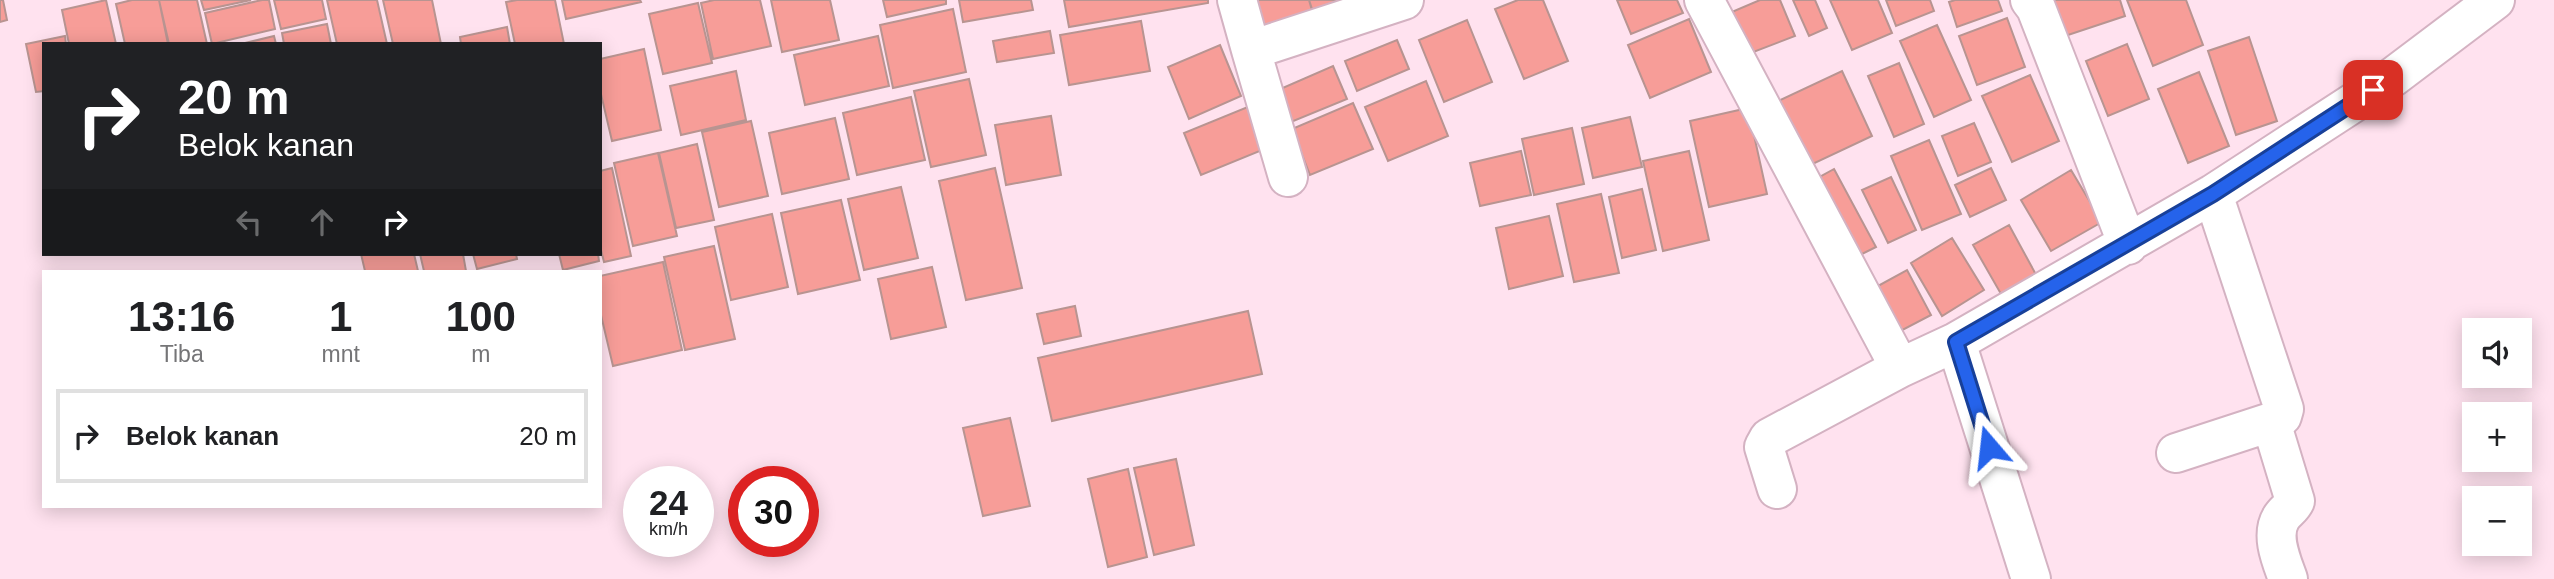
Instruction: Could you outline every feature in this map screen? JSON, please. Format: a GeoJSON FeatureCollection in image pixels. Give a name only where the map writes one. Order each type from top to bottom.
{"type":"FeatureCollection","features":[{"type":"Feature","properties":{"kind":"street"},"geometry":{"type":"LineString","coordinates":[[1237,0],[1288,177]]}},
{"type":"Feature","properties":{"kind":"street"},"geometry":{"type":"LineString","coordinates":[[1251,50],[1404,0]]}},
{"type":"Feature","properties":{"kind":"street"},"geometry":{"type":"LineString","coordinates":[[1704,0],[1900,368]]}},
{"type":"Feature","properties":{"kind":"street"},"geometry":{"type":"LineString","coordinates":[[2030,0],[2036,8],[2128,245]]}},
{"type":"Feature","properties":{"kind":"street"},"geometry":{"type":"LineString","coordinates":[[1777,489],[1765,447],[1769,438],[1900,368],[1956,342],[2213,194],[2393,77],[2495,0]]}},
{"type":"Feature","properties":{"kind":"street"},"geometry":{"type":"LineString","coordinates":[[2176,453],[2271,422],[2282,416],[2284,409],[2213,194]]}},
{"type":"Feature","properties":{"kind":"street"},"geometry":{"type":"LineString","coordinates":[[1956,342],[2031,579]]}},
{"type":"Feature","properties":{"kind":"street"},"geometry":{"type":"LineString","coordinates":[[2271,422],[2295,501],[2281,516],[2277,527],[2278,549],[2288,579]]}},
{"type":"Feature","properties":{"kind":"building"},"geometry":{"type":"Polygon","coordinates":[[[0,0],[3,0],[7,20],[0,22],[0,0]]]}},
{"type":"Feature","properties":{"kind":"building"},"geometry":{"type":"Polygon","coordinates":[[[106,0],[116,42],[69,42],[62,10],[106,0]]]}},
{"type":"Feature","properties":{"kind":"building"},"geometry":{"type":"Polygon","coordinates":[[[132,0],[159,0],[168,42],[125,42],[116,4],[132,0]]]}},
{"type":"Feature","properties":{"kind":"building"},"geometry":{"type":"Polygon","coordinates":[[[159,0],[197,0],[207,42],[169,42],[159,0]]]}},
{"type":"Feature","properties":{"kind":"building"},"geometry":{"type":"Polygon","coordinates":[[[201,0],[251,0],[204,10],[201,0]]]}},
{"type":"Feature","properties":{"kind":"building"},"geometry":{"type":"Polygon","coordinates":[[[269,0],[275,29],[212,42],[205,13],[269,0]]]}},
{"type":"Feature","properties":{"kind":"building"},"geometry":{"type":"Polygon","coordinates":[[[274,0],[322,0],[326,19],[281,29],[274,0]]]}},
{"type":"Feature","properties":{"kind":"building"},"geometry":{"type":"Polygon","coordinates":[[[327,0],[377,0],[387,42],[337,42],[327,0]]]}},
{"type":"Feature","properties":{"kind":"building"},"geometry":{"type":"Polygon","coordinates":[[[383,0],[432,0],[441,42],[393,42],[383,0]]]}},
{"type":"Feature","properties":{"kind":"building"},"geometry":{"type":"Polygon","coordinates":[[[555,0],[564,42],[515,42],[506,2],[555,0]]]}},
{"type":"Feature","properties":{"kind":"building"},"geometry":{"type":"Polygon","coordinates":[[[562,0],[640,0],[641,2],[566,19],[562,0]]]}},
{"type":"Feature","properties":{"kind":"building"},"geometry":{"type":"Polygon","coordinates":[[[714,0],[760,0],[771,46],[713,59],[701,3],[714,0]]]}},
{"type":"Feature","properties":{"kind":"building"},"geometry":{"type":"Polygon","coordinates":[[[771,0],[830,0],[839,40],[782,52],[771,0]]]}},
{"type":"Feature","properties":{"kind":"building"},"geometry":{"type":"Polygon","coordinates":[[[883,0],[946,0],[946,4],[887,17],[883,0]]]}},
{"type":"Feature","properties":{"kind":"building"},"geometry":{"type":"Polygon","coordinates":[[[959,0],[1031,0],[1033,10],[963,22],[959,0]]]}},
{"type":"Feature","properties":{"kind":"building"},"geometry":{"type":"Polygon","coordinates":[[[1064,0],[1208,0],[1208,3],[1069,27],[1064,0]]]}},
{"type":"Feature","properties":{"kind":"building"},"geometry":{"type":"Polygon","coordinates":[[[1252,0],[1309,0],[1313,14],[1261,31],[1252,0]]]}},
{"type":"Feature","properties":{"kind":"building"},"geometry":{"type":"Polygon","coordinates":[[[1309,0],[1360,0],[1314,15],[1309,0]]]}},
{"type":"Feature","properties":{"kind":"building"},"geometry":{"type":"Polygon","coordinates":[[[1518,0],[1543,0],[1568,61],[1524,79],[1495,9],[1518,0]]]}},
{"type":"Feature","properties":{"kind":"building"},"geometry":{"type":"Polygon","coordinates":[[[1617,0],[1677,0],[1683,13],[1631,34],[1617,0]]]}},
{"type":"Feature","properties":{"kind":"building"},"geometry":{"type":"Polygon","coordinates":[[[1760,0],[1780,0],[1795,36],[1743,56],[1727,14],[1760,0]]]}},
{"type":"Feature","properties":{"kind":"building"},"geometry":{"type":"Polygon","coordinates":[[[1793,0],[1815,0],[1827,28],[1809,36],[1793,0]]]}},
{"type":"Feature","properties":{"kind":"building"},"geometry":{"type":"Polygon","coordinates":[[[1830,0],[1878,0],[1892,33],[1852,50],[1830,0]]]}},
{"type":"Feature","properties":{"kind":"building"},"geometry":{"type":"Polygon","coordinates":[[[1886,0],[1930,0],[1934,11],[1896,26],[1886,0]]]}},
{"type":"Feature","properties":{"kind":"building"},"geometry":{"type":"Polygon","coordinates":[[[1998,0],[2002,11],[1957,27],[1949,2],[1998,0]]]}},
{"type":"Feature","properties":{"kind":"building"},"geometry":{"type":"Polygon","coordinates":[[[2120,0],[2125,16],[2062,37],[2050,2],[2120,0]]]}},
{"type":"Feature","properties":{"kind":"building"},"geometry":{"type":"Polygon","coordinates":[[[2127,0],[2186,0],[2203,45],[2153,66],[2127,0]]]}},
{"type":"Feature","properties":{"kind":"building"},"geometry":{"type":"Polygon","coordinates":[[[698,3],[712,63],[663,74],[649,14],[698,3]]]}},
{"type":"Feature","properties":{"kind":"building"},"geometry":{"type":"Polygon","coordinates":[[[953,9],[966,72],[893,88],[880,25],[953,9]]]}},
{"type":"Feature","properties":{"kind":"building"},"geometry":{"type":"Polygon","coordinates":[[[2007,18],[2025,67],[1977,85],[1959,36],[2007,18]]]}},
{"type":"Feature","properties":{"kind":"building"},"geometry":{"type":"Polygon","coordinates":[[[1689,19],[1711,72],[1650,98],[1628,45],[1689,19]]]}},
{"type":"Feature","properties":{"kind":"building"},"geometry":{"type":"Polygon","coordinates":[[[1467,20],[1492,82],[1444,102],[1419,40],[1467,20]]]}},
{"type":"Feature","properties":{"kind":"building"},"geometry":{"type":"Polygon","coordinates":[[[1141,21],[1150,71],[1069,85],[1060,35],[1141,21]]]}},
{"type":"Feature","properties":{"kind":"building"},"geometry":{"type":"Polygon","coordinates":[[[327,24],[331,42],[284,42],[282,33],[327,24]]]}},
{"type":"Feature","properties":{"kind":"building"},"geometry":{"type":"Polygon","coordinates":[[[1937,25],[1971,100],[1934,117],[1900,41],[1937,25]]]}},
{"type":"Feature","properties":{"kind":"building"},"geometry":{"type":"Polygon","coordinates":[[[507,27],[510,42],[461,42],[460,37],[507,27]]]}},
{"type":"Feature","properties":{"kind":"building"},"geometry":{"type":"Polygon","coordinates":[[[1050,31],[1054,53],[997,62],[993,41],[1050,31]]]}},
{"type":"Feature","properties":{"kind":"building"},"geometry":{"type":"Polygon","coordinates":[[[65,36],[66,42],[42,42],[42,91],[36,92],[26,44],[65,36]]]}},
{"type":"Feature","properties":{"kind":"building"},"geometry":{"type":"Polygon","coordinates":[[[274,36],[276,42],[249,42],[274,36]]]}},
{"type":"Feature","properties":{"kind":"building"},"geometry":{"type":"Polygon","coordinates":[[[878,36],[889,86],[805,105],[794,55],[878,36]]]}},
{"type":"Feature","properties":{"kind":"building"},"geometry":{"type":"Polygon","coordinates":[[[2249,37],[2277,121],[2236,135],[2208,51],[2249,37]]]}},
{"type":"Feature","properties":{"kind":"building"},"geometry":{"type":"Polygon","coordinates":[[[1397,40],[1409,69],[1357,91],[1345,61],[1397,40]]]}},
{"type":"Feature","properties":{"kind":"building"},"geometry":{"type":"Polygon","coordinates":[[[2127,44],[2149,99],[2108,116],[2086,61],[2127,44]]]}},
{"type":"Feature","properties":{"kind":"building"},"geometry":{"type":"Polygon","coordinates":[[[1220,45],[1241,96],[1189,119],[1168,67],[1220,45]]]}},
{"type":"Feature","properties":{"kind":"building"},"geometry":{"type":"Polygon","coordinates":[[[644,49],[661,130],[612,141],[602,98],[602,59],[644,49]]]}},
{"type":"Feature","properties":{"kind":"building"},"geometry":{"type":"Polygon","coordinates":[[[1899,63],[1924,124],[1894,137],[1868,76],[1899,63]]]}},
{"type":"Feature","properties":{"kind":"building"},"geometry":{"type":"Polygon","coordinates":[[[1333,66],[1347,99],[1291,122],[1278,90],[1333,66]]]}},
{"type":"Feature","properties":{"kind":"building"},"geometry":{"type":"Polygon","coordinates":[[[736,71],[746,120],[681,135],[670,86],[736,71]]]}},
{"type":"Feature","properties":{"kind":"building"},"geometry":{"type":"Polygon","coordinates":[[[1842,71],[1872,136],[1802,169],[1772,104],[1842,71]]]}},
{"type":"Feature","properties":{"kind":"building"},"geometry":{"type":"Polygon","coordinates":[[[2199,72],[2229,146],[2188,163],[2158,89],[2199,72]]]}},
{"type":"Feature","properties":{"kind":"building"},"geometry":{"type":"Polygon","coordinates":[[[2030,75],[2059,141],[2012,162],[1982,96],[2030,75]]]}},
{"type":"Feature","properties":{"kind":"building"},"geometry":{"type":"Polygon","coordinates":[[[969,79],[986,155],[931,167],[914,91],[969,79]]]}},
{"type":"Feature","properties":{"kind":"building"},"geometry":{"type":"Polygon","coordinates":[[[1426,81],[1448,136],[1388,161],[1365,107],[1426,81]]]}},
{"type":"Feature","properties":{"kind":"building"},"geometry":{"type":"Polygon","coordinates":[[[911,97],[925,160],[857,175],[843,113],[911,97]]]}},
{"type":"Feature","properties":{"kind":"building"},"geometry":{"type":"Polygon","coordinates":[[[1353,103],[1373,149],[1310,175],[1292,129],[1353,103]]]}},
{"type":"Feature","properties":{"kind":"building"},"geometry":{"type":"Polygon","coordinates":[[[1255,104],[1272,146],[1201,175],[1184,133],[1255,104]]]}},
{"type":"Feature","properties":{"kind":"building"},"geometry":{"type":"Polygon","coordinates":[[[1748,108],[1767,194],[1709,207],[1690,121],[1748,108]]]}},
{"type":"Feature","properties":{"kind":"building"},"geometry":{"type":"Polygon","coordinates":[[[1051,116],[1061,175],[1006,185],[995,125],[1051,116]]]}},
{"type":"Feature","properties":{"kind":"building"},"geometry":{"type":"Polygon","coordinates":[[[1630,117],[1642,167],[1593,178],[1582,128],[1630,117]]]}},
{"type":"Feature","properties":{"kind":"building"},"geometry":{"type":"Polygon","coordinates":[[[835,118],[849,179],[782,194],[769,133],[835,118]]]}},
{"type":"Feature","properties":{"kind":"building"},"geometry":{"type":"Polygon","coordinates":[[[751,121],[768,196],[719,207],[702,132],[751,121]]]}},
{"type":"Feature","properties":{"kind":"building"},"geometry":{"type":"Polygon","coordinates":[[[1974,123],[1991,162],[1958,176],[1942,136],[1974,123]]]}},
{"type":"Feature","properties":{"kind":"building"},"geometry":{"type":"Polygon","coordinates":[[[1572,128],[1584,184],[1534,195],[1522,139],[1572,128]]]}},
{"type":"Feature","properties":{"kind":"building"},"geometry":{"type":"Polygon","coordinates":[[[1929,140],[1961,214],[1922,230],[1891,156],[1929,140]]]}},
{"type":"Feature","properties":{"kind":"building"},"geometry":{"type":"Polygon","coordinates":[[[697,144],[714,220],[676,228],[659,153],[697,144]]]}},
{"type":"Feature","properties":{"kind":"building"},"geometry":{"type":"Polygon","coordinates":[[[1521,151],[1531,195],[1480,206],[1470,163],[1521,151]]]}},
{"type":"Feature","properties":{"kind":"building"},"geometry":{"type":"Polygon","coordinates":[[[1689,151],[1709,240],[1663,251],[1643,161],[1689,151]]]}},
{"type":"Feature","properties":{"kind":"building"},"geometry":{"type":"Polygon","coordinates":[[[658,153],[677,236],[633,246],[614,163],[658,153]]]}},
{"type":"Feature","properties":{"kind":"building"},"geometry":{"type":"Polygon","coordinates":[[[612,168],[631,256],[604,262],[602,254],[602,170],[612,168]]]}},
{"type":"Feature","properties":{"kind":"building"},"geometry":{"type":"Polygon","coordinates":[[[995,168],[1022,288],[966,300],[939,181],[995,168]]]}},
{"type":"Feature","properties":{"kind":"building"},"geometry":{"type":"Polygon","coordinates":[[[1991,168],[2006,200],[1970,217],[1955,185],[1991,168]]]}},
{"type":"Feature","properties":{"kind":"building"},"geometry":{"type":"Polygon","coordinates":[[[1834,169],[1876,247],[1858,256],[1816,179],[1834,169]]]}},
{"type":"Feature","properties":{"kind":"building"},"geometry":{"type":"Polygon","coordinates":[[[2071,170],[2102,222],[2051,251],[2021,200],[2071,170]]]}},
{"type":"Feature","properties":{"kind":"building"},"geometry":{"type":"Polygon","coordinates":[[[1891,177],[1916,230],[1888,243],[1862,190],[1891,177]]]}},
{"type":"Feature","properties":{"kind":"building"},"geometry":{"type":"Polygon","coordinates":[[[901,187],[918,258],[864,270],[848,199],[901,187]]]}},
{"type":"Feature","properties":{"kind":"building"},"geometry":{"type":"Polygon","coordinates":[[[1642,189],[1656,250],[1622,258],[1609,197],[1642,189]]]}},
{"type":"Feature","properties":{"kind":"building"},"geometry":{"type":"Polygon","coordinates":[[[1601,194],[1619,273],[1574,282],[1557,204],[1601,194]]]}},
{"type":"Feature","properties":{"kind":"building"},"geometry":{"type":"Polygon","coordinates":[[[841,200],[860,280],[798,294],[781,213],[841,200]]]}},
{"type":"Feature","properties":{"kind":"building"},"geometry":{"type":"Polygon","coordinates":[[[772,214],[788,287],[731,300],[715,227],[772,214]]]}},
{"type":"Feature","properties":{"kind":"building"},"geometry":{"type":"Polygon","coordinates":[[[1549,216],[1563,276],[1509,289],[1496,228],[1549,216]]]}},
{"type":"Feature","properties":{"kind":"building"},"geometry":{"type":"Polygon","coordinates":[[[2009,225],[2040,282],[2005,301],[1973,245],[2009,225]]]}},
{"type":"Feature","properties":{"kind":"building"},"geometry":{"type":"Polygon","coordinates":[[[1952,238],[1984,290],[1942,316],[1911,263],[1952,238]]]}},
{"type":"Feature","properties":{"kind":"building"},"geometry":{"type":"Polygon","coordinates":[[[714,246],[735,339],[685,350],[664,257],[714,246]]]}},
{"type":"Feature","properties":{"kind":"building"},"geometry":{"type":"Polygon","coordinates":[[[361,256],[414,256],[418,270],[365,270],[361,256]]]}},
{"type":"Feature","properties":{"kind":"building"},"geometry":{"type":"Polygon","coordinates":[[[420,256],[463,256],[466,270],[424,270],[420,256]]]}},
{"type":"Feature","properties":{"kind":"building"},"geometry":{"type":"Polygon","coordinates":[[[474,256],[516,256],[517,259],[477,269],[474,256]]]}},
{"type":"Feature","properties":{"kind":"building"},"geometry":{"type":"Polygon","coordinates":[[[560,256],[598,256],[599,261],[563,270],[560,256]]]}},
{"type":"Feature","properties":{"kind":"building"},"geometry":{"type":"Polygon","coordinates":[[[663,262],[682,350],[613,366],[602,319],[602,276],[663,262]]]}},
{"type":"Feature","properties":{"kind":"building"},"geometry":{"type":"Polygon","coordinates":[[[932,267],[946,327],[891,339],[878,279],[932,267]]]}},
{"type":"Feature","properties":{"kind":"building"},"geometry":{"type":"Polygon","coordinates":[[[1907,270],[1931,315],[1891,336],[1867,292],[1907,270]]]}},
{"type":"Feature","properties":{"kind":"building"},"geometry":{"type":"Polygon","coordinates":[[[1075,306],[1081,336],[1044,344],[1037,314],[1075,306]]]}},
{"type":"Feature","properties":{"kind":"building"},"geometry":{"type":"Polygon","coordinates":[[[1248,311],[1262,374],[1052,421],[1038,358],[1248,311]]]}},
{"type":"Feature","properties":{"kind":"building"},"geometry":{"type":"Polygon","coordinates":[[[1010,418],[1030,506],[983,516],[963,428],[1010,418]]]}},
{"type":"Feature","properties":{"kind":"building"},"geometry":{"type":"Polygon","coordinates":[[[1176,459],[1194,545],[1154,555],[1134,468],[1176,459]]]}},
{"type":"Feature","properties":{"kind":"building"},"geometry":{"type":"Polygon","coordinates":[[[1128,469],[1147,557],[1108,567],[1088,479],[1128,469]]]}},
{"type":"Feature","properties":{"kind":"route"},"geometry":{"type":"LineString","coordinates":[[1989,447],[1956,342],[2213,194],[2373,90]]}}]}
